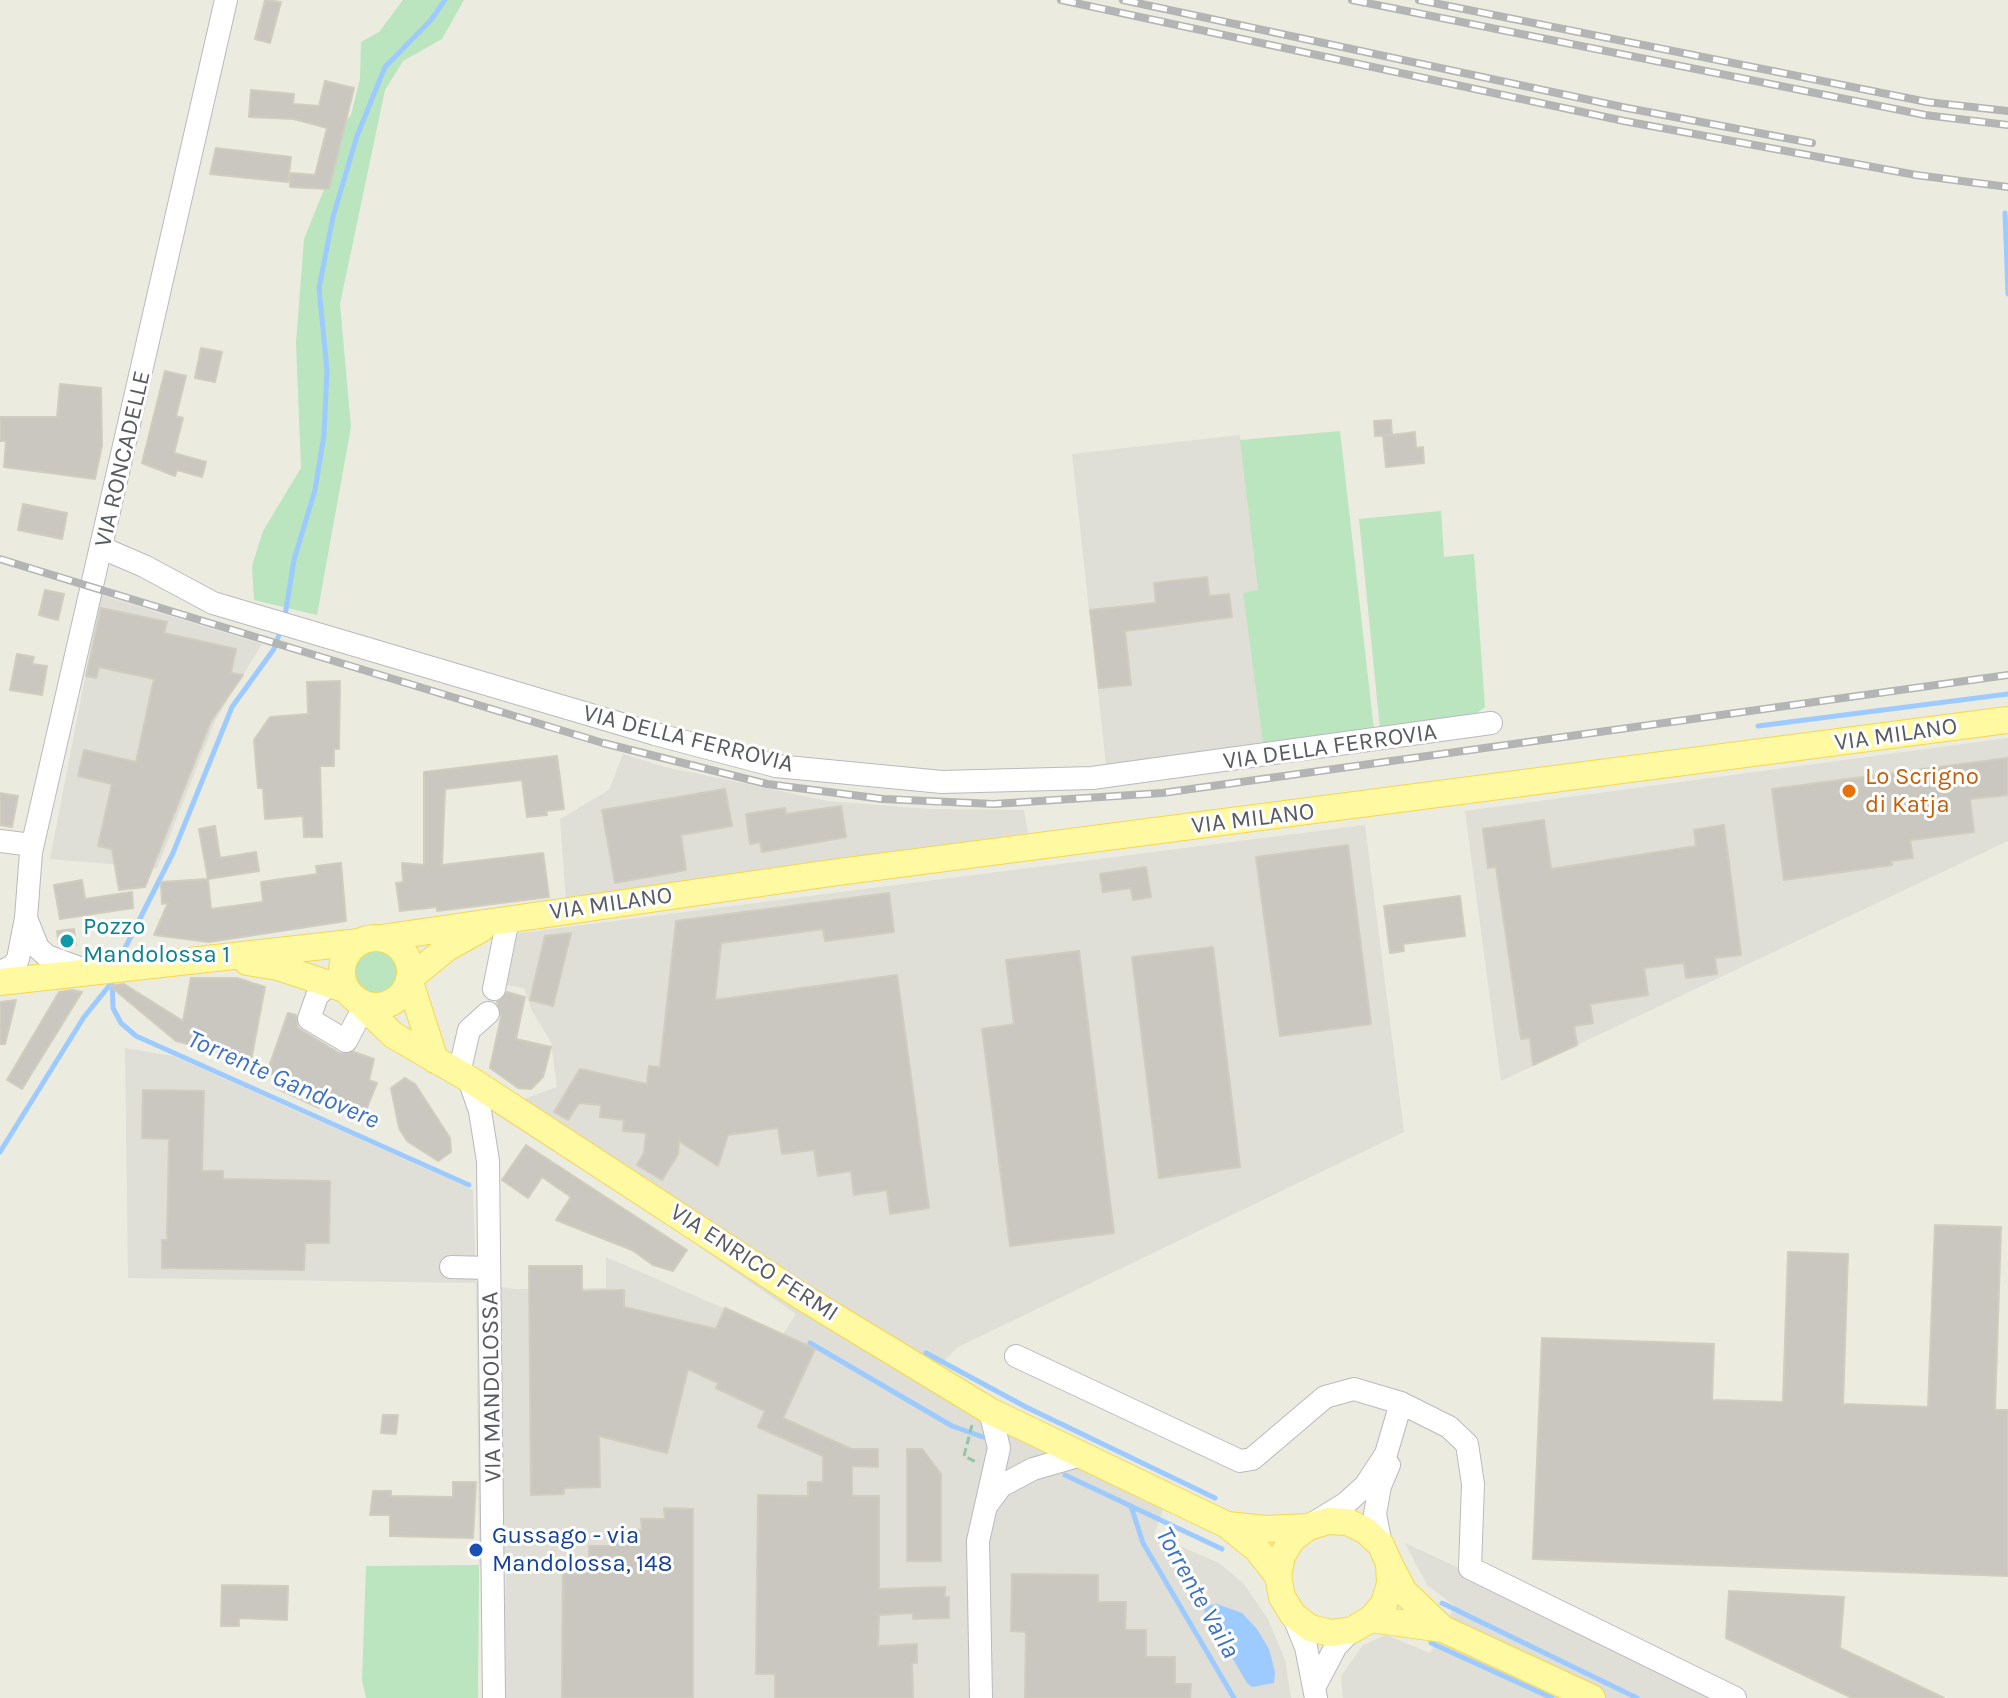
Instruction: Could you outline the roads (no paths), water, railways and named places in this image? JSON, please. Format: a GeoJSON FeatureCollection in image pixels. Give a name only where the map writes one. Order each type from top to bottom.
{"type":"FeatureCollection","features":[{"type":"Feature","properties":{"kind":"main road","name":"VIA MILANO"},"geometry":{"type":"LineString","coordinates":[[208,958],[370,940],[847,871],[2008,720]]}},
{"type":"Feature","properties":{"kind":"main road","name":"VIA MILANO"},"geometry":{"type":"LineString","coordinates":[[409,979],[447,948],[503,920]]}},
{"type":"Feature","properties":{"kind":"main road"},"geometry":{"type":"LineString","coordinates":[[349,995],[342,969],[344,958],[370,940],[400,948],[409,968],[409,979],[435,1060]]}},
{"type":"Feature","properties":{"kind":"main road"},"geometry":{"type":"LineString","coordinates":[[0,982],[208,958],[275,966],[376,1006],[397,998],[409,979]]}},
{"type":"Feature","properties":{"kind":"main road","name":"VIA ENRICO FERMI"},"geometry":{"type":"LineString","coordinates":[[349,995],[393,1035],[464,1076],[981,1417],[1078,1456],[1227,1525]]}},
{"type":"Feature","properties":{"kind":"main road"},"geometry":{"type":"LineString","coordinates":[[1227,1525],[1266,1529],[1308,1527],[1328,1521],[1348,1522],[1366,1531],[1385,1554],[1404,1592],[1443,1629],[1592,1698]]}},
{"type":"Feature","properties":{"kind":"main road"},"geometry":{"type":"LineString","coordinates":[[1227,1525],[1257,1549],[1278,1576]]}},
{"type":"Feature","properties":{"kind":"main road"},"geometry":{"type":"LineString","coordinates":[[1308,1527],[1292,1539],[1282,1556],[1278,1576],[1282,1597],[1293,1615],[1321,1630],[1362,1625],[1443,1629]]}},
{"type":"Feature","properties":{"kind":"main road"},"geometry":{"type":"LineString","coordinates":[[1362,1625],[1384,1604],[1390,1584],[1385,1554]]}},
{"type":"Feature","properties":{"kind":"street","name":"VIA RONCADELLE"},"geometry":{"type":"LineString","coordinates":[[0,972],[13,966],[18,959],[26,918],[32,845],[102,548],[193,133],[226,0]]}},
{"type":"Feature","properties":{"kind":"street","name":"VIA DELLA FERROVIA"},"geometry":{"type":"LineString","coordinates":[[102,548],[144,566],[204,599],[655,734],[776,766],[942,782],[1092,778],[1491,723]]}},
{"type":"Feature","properties":{"kind":"street"},"geometry":{"type":"LineString","coordinates":[[0,841],[32,845]]}},
{"type":"Feature","properties":{"kind":"street"},"geometry":{"type":"LineString","coordinates":[[26,918],[38,948],[47,956],[94,970]]}},
{"type":"Feature","properties":{"kind":"street"},"geometry":{"type":"LineString","coordinates":[[494,989],[503,920]]}},
{"type":"Feature","properties":{"kind":"street"},"geometry":{"type":"LineString","coordinates":[[464,1076],[469,1030],[488,1013]]}},
{"type":"Feature","properties":{"kind":"street","name":"VIA MANDOLOSSA"},"geometry":{"type":"LineString","coordinates":[[464,1076],[486,1141],[494,1698]]}},
{"type":"Feature","properties":{"kind":"street"},"geometry":{"type":"LineString","coordinates":[[451,1267],[489,1258]]}},
{"type":"Feature","properties":{"kind":"street"},"geometry":{"type":"LineString","coordinates":[[1016,1356],[1240,1461],[1252,1459],[1325,1397],[1354,1389],[1401,1403],[1449,1427],[1467,1444],[1473,1484],[1470,1568],[1735,1698]]}},
{"type":"Feature","properties":{"kind":"street"},"geometry":{"type":"LineString","coordinates":[[1308,1527],[1345,1504],[1365,1486],[1386,1454],[1401,1403]]}},
{"type":"Feature","properties":{"kind":"street"},"geometry":{"type":"LineString","coordinates":[[1385,1554],[1375,1514],[1380,1486],[1404,1430],[1425,1415]]}},
{"type":"Feature","properties":{"kind":"street"},"geometry":{"type":"LineString","coordinates":[[981,1417],[999,1448],[978,1541],[981,1698]]}},
{"type":"Feature","properties":{"kind":"street"},"geometry":{"type":"LineString","coordinates":[[984,1509],[1001,1486],[1033,1469],[1078,1456]]}},
{"type":"Feature","properties":{"kind":"street"},"geometry":{"type":"LineString","coordinates":[[1293,1615],[1306,1647],[1315,1692]]}},
{"type":"Feature","properties":{"kind":"street"},"geometry":{"type":"LineString","coordinates":[[1315,1692],[1336,1646],[1362,1625]]}},
{"type":"Feature","properties":{"kind":"water"},"geometry":{"type":"Polygon","coordinates":[[[1217,1604],[1242,1613],[1257,1629],[1269,1649],[1275,1672],[1274,1683],[1252,1687],[1247,1683],[1204,1610],[1206,1606],[1217,1604]]]}},
{"type":"Feature","properties":{"kind":"waterway"},"geometry":{"type":"LineString","coordinates":[[285,616],[294,560],[315,490],[324,435],[327,370],[319,288],[333,217],[357,136],[385,67],[431,20],[445,0]]}},
{"type":"Feature","properties":{"kind":"waterway"},"geometry":{"type":"LineString","coordinates":[[2005,213],[2008,294]]}},
{"type":"Feature","properties":{"kind":"waterway"},"geometry":{"type":"LineString","coordinates":[[119,960],[173,853],[232,707],[274,649],[281,629]]}},
{"type":"Feature","properties":{"kind":"waterway"},"geometry":{"type":"LineString","coordinates":[[1758,726],[2008,694]]}},
{"type":"Feature","properties":{"kind":"waterway","name":"Torrente Gandovere"},"geometry":{"type":"LineString","coordinates":[[112,977],[113,1008],[121,1023],[136,1036],[469,1185]]}},
{"type":"Feature","properties":{"kind":"waterway"},"geometry":{"type":"LineString","coordinates":[[0,1152],[84,1017],[109,986]]}},
{"type":"Feature","properties":{"kind":"waterway","name":"Torrente Gandovere"},"geometry":{"type":"LineString","coordinates":[[810,1343],[952,1426],[983,1437]]}},
{"type":"Feature","properties":{"kind":"waterway"},"geometry":{"type":"LineString","coordinates":[[926,1353],[1026,1407],[1215,1498]]}},
{"type":"Feature","properties":{"kind":"waterway","name":"Torrente Gandovere"},"geometry":{"type":"LineString","coordinates":[[1065,1475],[1222,1549]]}},
{"type":"Feature","properties":{"kind":"waterway","name":"Torrente Vaila"},"geometry":{"type":"LineString","coordinates":[[1131,1506],[1143,1543],[1234,1698]]}},
{"type":"Feature","properties":{"kind":"waterway"},"geometry":{"type":"LineString","coordinates":[[1442,1603],[1637,1698]]}},
{"type":"Feature","properties":{"kind":"waterway","name":"Torrente Gandovere"},"geometry":{"type":"LineString","coordinates":[[1431,1643],[1552,1698]]}},
{"type":"Feature","properties":{"kind":"railway"},"geometry":{"type":"LineString","coordinates":[[1061,0],[1624,121],[1916,175],[2008,187]]}},
{"type":"Feature","properties":{"kind":"railway"},"geometry":{"type":"LineString","coordinates":[[1123,0],[1627,108],[1812,143]]}},
{"type":"Feature","properties":{"kind":"railway"},"geometry":{"type":"LineString","coordinates":[[1352,0],[1925,115],[2008,125]]}},
{"type":"Feature","properties":{"kind":"railway"},"geometry":{"type":"LineString","coordinates":[[1419,0],[1927,102],[2008,111]]}},
{"type":"Feature","properties":{"kind":"railway"},"geometry":{"type":"LineString","coordinates":[[0,559],[603,743],[767,784],[883,799],[994,804],[1162,793],[2008,675]]}},
{"type":"Feature","properties":{"kind":"place","name":"Lo Scrigno di Katja"},"geometry":{"type":"Point","coordinates":[1849,791]}},
{"type":"Feature","properties":{"kind":"place","name":"Pozzo Mandolossa 1"},"geometry":{"type":"Point","coordinates":[67,941]}},
{"type":"Feature","properties":{"kind":"place","name":"Gussago - via Mandolossa, 148"},"geometry":{"type":"Point","coordinates":[476,1550]}}]}
